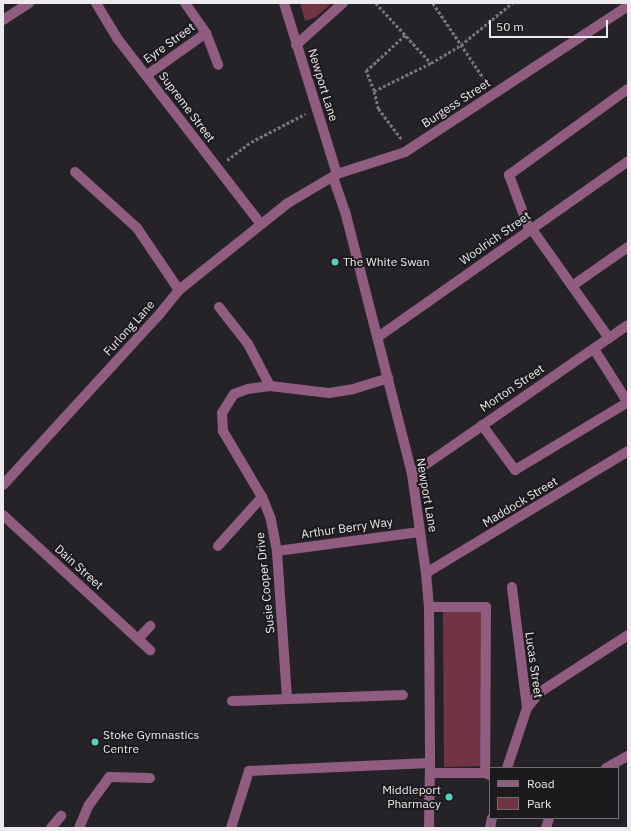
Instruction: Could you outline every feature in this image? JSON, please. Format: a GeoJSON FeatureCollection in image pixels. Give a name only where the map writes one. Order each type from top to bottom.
{"type":"FeatureCollection","features":[{"type":"Feature","properties":{"kind":"street"},"geometry":{"type":"LineString","coordinates":[[3,20],[29,3]]}},
{"type":"Feature","properties":{"kind":"street","name":"Supreme Street"},"geometry":{"type":"LineString","coordinates":[[96,3],[117,38],[261,224]]}},
{"type":"Feature","properties":{"kind":"street","name":"Eyre Street"},"geometry":{"type":"LineString","coordinates":[[185,3],[206,32],[218,65]]}},
{"type":"Feature","properties":{"kind":"street","name":"Newport Lane"},"geometry":{"type":"LineString","coordinates":[[284,3],[345,211],[412,474],[426,573],[429,607],[430,768],[428,828]]}},
{"type":"Feature","properties":{"kind":"street"},"geometry":{"type":"LineString","coordinates":[[296,45],[343,3]]}},
{"type":"Feature","properties":{"kind":"street","name":"Burgess Street"},"geometry":{"type":"LineString","coordinates":[[288,203],[335,175],[408,150],[628,6]]}},
{"type":"Feature","properties":{"kind":"street","name":"Eyre Street"},"geometry":{"type":"LineString","coordinates":[[147,75],[206,32]]}},
{"type":"Feature","properties":{"kind":"street"},"geometry":{"type":"LineString","coordinates":[[609,338],[530,229],[509,175],[628,89]]}},
{"type":"Feature","properties":{"kind":"street","name":"Woolrich Street"},"geometry":{"type":"LineString","coordinates":[[378,337],[628,161]]}},
{"type":"Feature","properties":{"kind":"street"},"geometry":{"type":"LineString","coordinates":[[75,172],[137,228],[179,290]]}},
{"type":"Feature","properties":{"kind":"street","name":"Furlong Lane"},"geometry":{"type":"LineString","coordinates":[[3,485],[158,316],[179,290],[288,203]]}},
{"type":"Feature","properties":{"kind":"street"},"geometry":{"type":"LineString","coordinates":[[572,286],[628,247]]}},
{"type":"Feature","properties":{"kind":"street"},"geometry":{"type":"LineString","coordinates":[[219,307],[248,344],[270,386]]}},
{"type":"Feature","properties":{"kind":"street","name":"Morton Street"},"geometry":{"type":"LineString","coordinates":[[412,474],[628,324]]}},
{"type":"Feature","properties":{"kind":"street"},"geometry":{"type":"LineString","coordinates":[[482,425],[515,470],[628,403],[594,349]]}},
{"type":"Feature","properties":{"kind":"street","name":"Susie Cooper Drive"},"geometry":{"type":"LineString","coordinates":[[287,698],[277,551],[271,519],[262,497],[223,431],[222,414],[234,394],[248,389],[270,386],[329,393],[353,390],[388,378]]}},
{"type":"Feature","properties":{"kind":"street","name":"Maddock Street"},"geometry":{"type":"LineString","coordinates":[[426,573],[628,451]]}},
{"type":"Feature","properties":{"kind":"street"},"geometry":{"type":"LineString","coordinates":[[218,546],[262,497]]}},
{"type":"Feature","properties":{"kind":"street","name":"Dain Street"},"geometry":{"type":"LineString","coordinates":[[3,515],[150,650]]}},
{"type":"Feature","properties":{"kind":"street","name":"Arthur Berry Way"},"geometry":{"type":"LineString","coordinates":[[277,551],[420,532]]}},
{"type":"Feature","properties":{"kind":"street","name":"Lucas Street"},"geometry":{"type":"LineString","coordinates":[[507,767],[527,708],[512,587]]}},
{"type":"Feature","properties":{"kind":"street"},"geometry":{"type":"LineString","coordinates":[[231,828],[249,771],[430,768],[488,774],[486,607],[429,607]]}},
{"type":"Feature","properties":{"kind":"street"},"geometry":{"type":"LineString","coordinates":[[138,639],[150,626]]}},
{"type":"Feature","properties":{"kind":"street"},"geometry":{"type":"LineString","coordinates":[[527,708],[540,692],[628,635]]}},
{"type":"Feature","properties":{"kind":"street"},"geometry":{"type":"LineString","coordinates":[[232,701],[339,696],[404,695]]}},
{"type":"Feature","properties":{"kind":"street"},"geometry":{"type":"LineString","coordinates":[[608,767],[628,756]]}},
{"type":"Feature","properties":{"kind":"street"},"geometry":{"type":"LineString","coordinates":[[79,828],[89,805],[109,777],[150,778]]}},
{"type":"Feature","properties":{"kind":"street"},"geometry":{"type":"LineString","coordinates":[[51,828],[61,816]]}},
{"type":"Feature","properties":{"kind":"path"},"geometry":{"type":"LineString","coordinates":[[376,3],[431,63]]}},
{"type":"Feature","properties":{"kind":"path"},"geometry":{"type":"LineString","coordinates":[[433,3],[494,94]]}},
{"type":"Feature","properties":{"kind":"path"},"geometry":{"type":"LineString","coordinates":[[374,91],[431,63],[462,45],[512,3]]}},
{"type":"Feature","properties":{"kind":"path"},"geometry":{"type":"LineString","coordinates":[[405,35],[366,71],[374,91],[378,109],[408,150]]}},
{"type":"Feature","properties":{"kind":"path"},"geometry":{"type":"LineString","coordinates":[[216,167],[251,142],[316,108]]}},
{"type":"Feature","properties":{"kind":"green space"},"geometry":{"type":"Polygon","coordinates":[[[300,3],[332,3],[316,17],[305,21],[300,3]]]}},
{"type":"Feature","properties":{"kind":"green space"},"geometry":{"type":"Polygon","coordinates":[[[443,610],[483,610],[484,766],[444,767],[443,610]]]}},
{"type":"Feature","properties":{"kind":"place","name":"The White Swan"},"geometry":{"type":"Point","coordinates":[335,262]}},
{"type":"Feature","properties":{"kind":"place","name":"Stoke Gymnastics Centre"},"geometry":{"type":"Point","coordinates":[95,742]}},
{"type":"Feature","properties":{"kind":"place","name":"Middleport Pharmacy"},"geometry":{"type":"Point","coordinates":[449,797]}}]}
